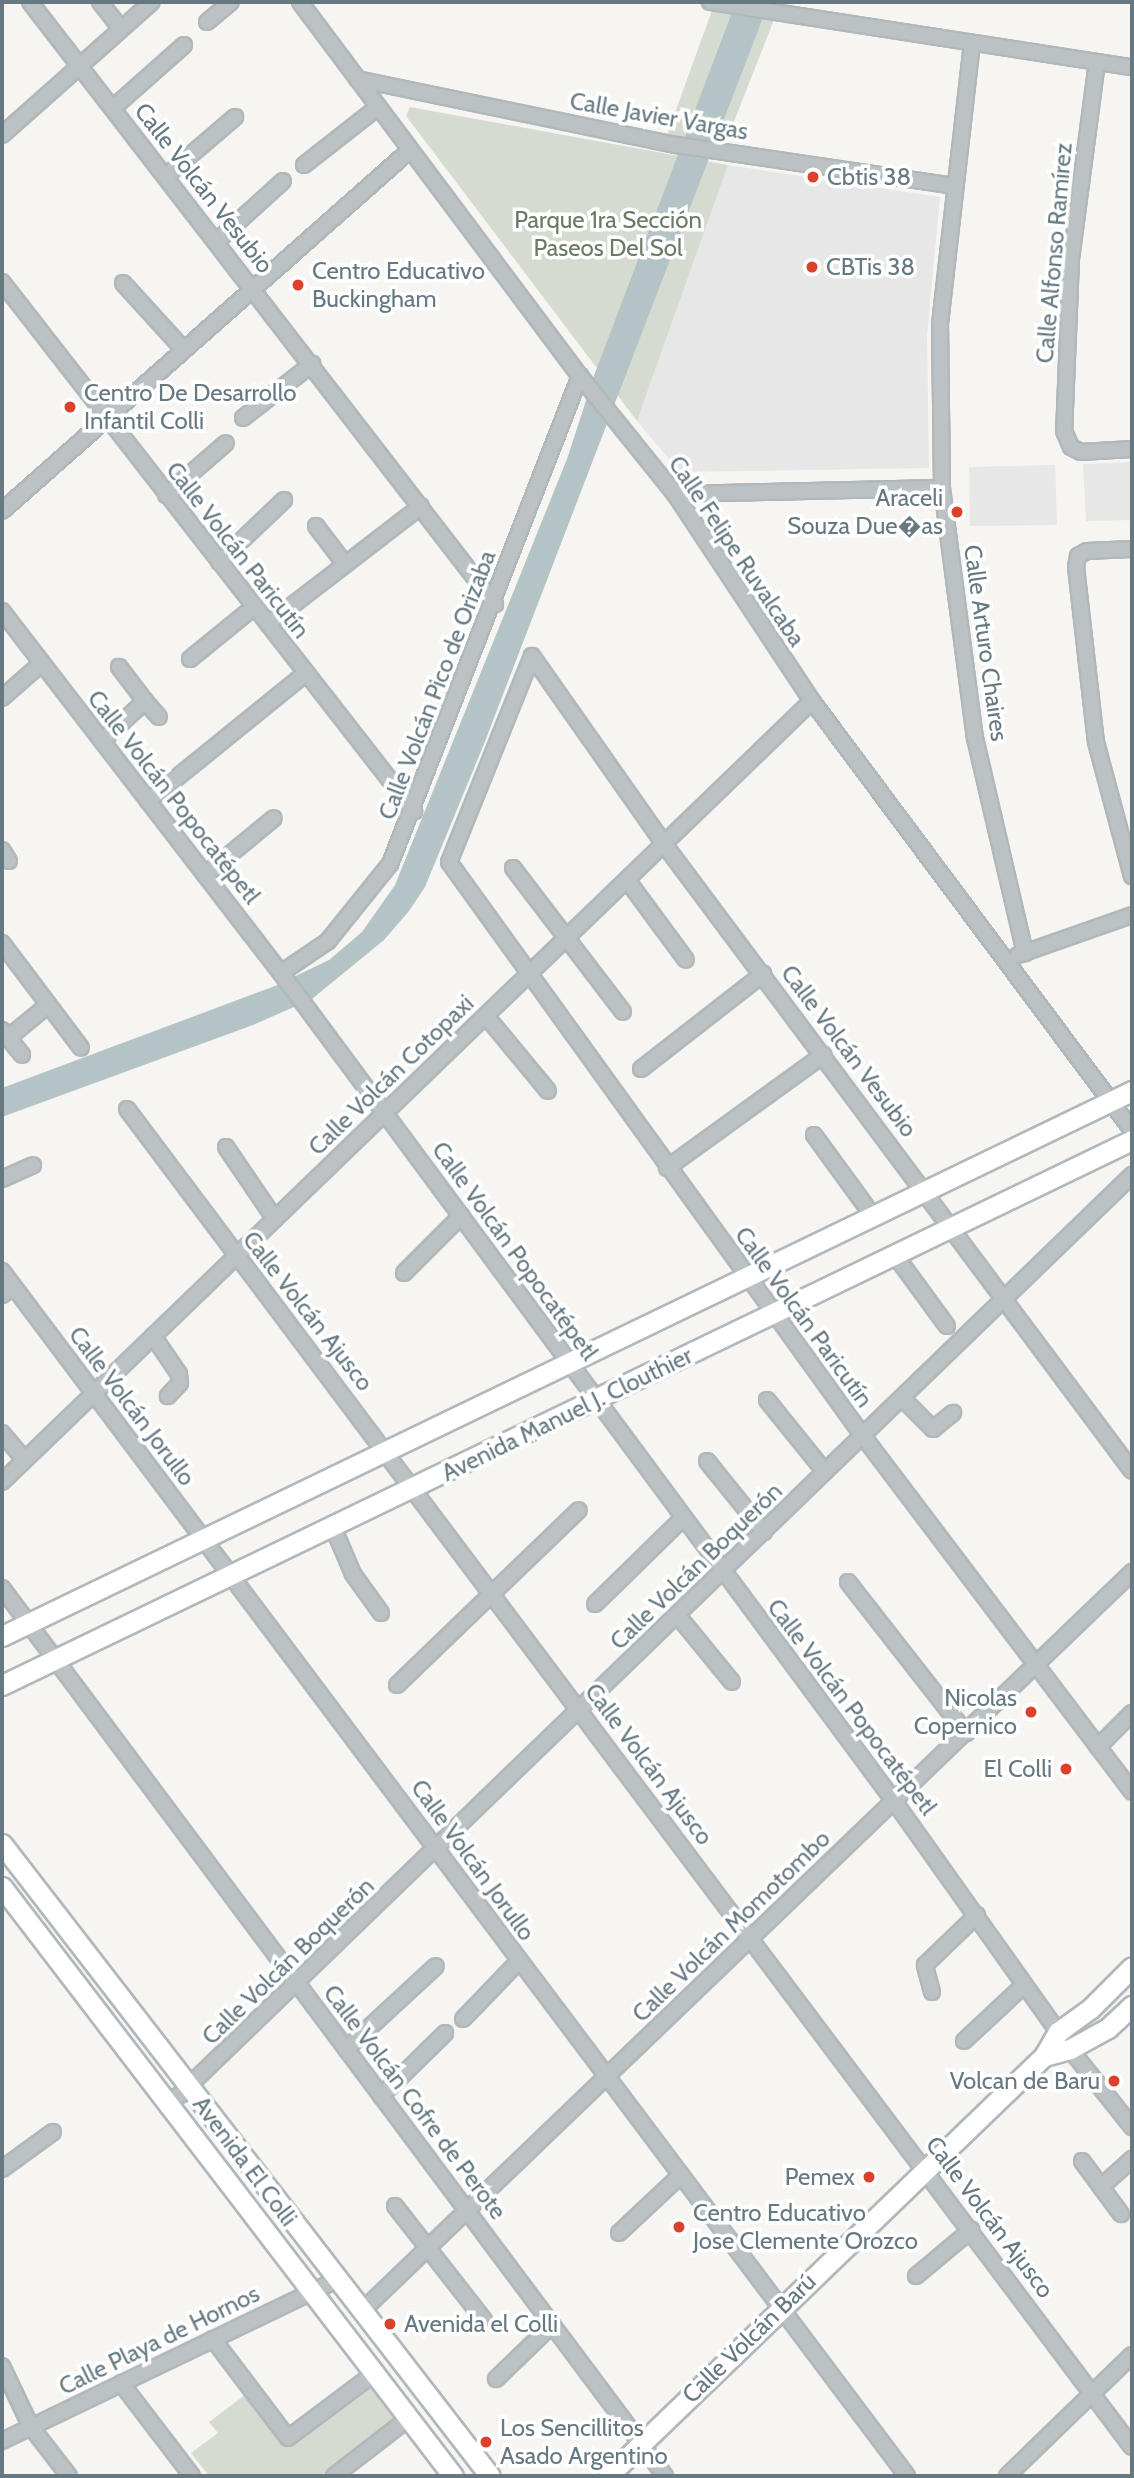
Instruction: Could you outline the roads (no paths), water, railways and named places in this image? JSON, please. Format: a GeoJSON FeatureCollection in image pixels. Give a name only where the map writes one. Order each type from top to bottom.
{"type":"FeatureCollection","features":[{"type":"Feature","properties":{"kind":"main road","name":"Avenida Manuel J. Clouthier"},"geometry":{"type":"LineString","coordinates":[[2,1636],[1132,1091]]}},
{"type":"Feature","properties":{"kind":"main road","name":"Avenida Manuel J. Clouthier"},"geometry":{"type":"LineString","coordinates":[[2,1685],[1132,1140]]}},
{"type":"Feature","properties":{"kind":"main road","name":"Avenida El Colli"},"geometry":{"type":"LineString","coordinates":[[2,1844],[336,2280],[490,2476]]}},
{"type":"Feature","properties":{"kind":"main road","name":"Avenida El Colli"},"geometry":{"type":"LineString","coordinates":[[5,1898],[169,2105],[453,2476]]}},
{"type":"Feature","properties":{"kind":"main road"},"geometry":{"type":"LineString","coordinates":[[1058,2032],[1090,2010],[1132,1967]]}},
{"type":"Feature","properties":{"kind":"main road","name":"Calle Volcán Barú"},"geometry":{"type":"LineString","coordinates":[[1044,2056],[1070,2049],[1108,2028],[1132,2006]]}},
{"type":"Feature","properties":{"kind":"main road","name":"Calle Volcán Barú"},"geometry":{"type":"LineString","coordinates":[[608,2476],[780,2307],[1044,2056],[1058,2032]]}},
{"type":"Feature","properties":{"kind":"street","name":"Calle Volcán Vesubio"},"geometry":{"type":"LineString","coordinates":[[30,2],[253,287],[495,604]]}},
{"type":"Feature","properties":{"kind":"street"},"geometry":{"type":"LineString","coordinates":[[100,2],[121,29]]}},
{"type":"Feature","properties":{"kind":"street"},"geometry":{"type":"LineString","coordinates":[[2,135],[152,2]]}},
{"type":"Feature","properties":{"kind":"street"},"geometry":{"type":"LineString","coordinates":[[207,22],[230,2]]}},
{"type":"Feature","properties":{"kind":"street","name":"Calle Felipe Ruvalcaba"},"geometry":{"type":"LineString","coordinates":[[300,2],[580,376],[675,494],[812,701],[1132,1130]]}},
{"type":"Feature","properties":{"kind":"street"},"geometry":{"type":"LineString","coordinates":[[710,2],[1132,67]]}},
{"type":"Feature","properties":{"kind":"street","name":"Calle Arturo Chaires"},"geometry":{"type":"LineString","coordinates":[[972,43],[940,323],[942,488],[975,738],[1025,953]]}},
{"type":"Feature","properties":{"kind":"street"},"geometry":{"type":"LineString","coordinates":[[113,108],[184,45]]}},
{"type":"Feature","properties":{"kind":"street","name":"Calle Alfonso Ramírez"},"geometry":{"type":"LineString","coordinates":[[1097,62],[1071,260],[1064,431],[1071,447],[1081,452],[1132,449]]}},
{"type":"Feature","properties":{"kind":"street","name":"Calle Javier Vargas"},"geometry":{"type":"LineString","coordinates":[[357,79],[677,145],[954,186]]}},
{"type":"Feature","properties":{"kind":"street"},"geometry":{"type":"LineString","coordinates":[[304,165],[377,107]]}},
{"type":"Feature","properties":{"kind":"street"},"geometry":{"type":"LineString","coordinates":[[166,176],[235,117]]}},
{"type":"Feature","properties":{"kind":"street"},"geometry":{"type":"LineString","coordinates":[[2,511],[105,417],[410,150]]}},
{"type":"Feature","properties":{"kind":"street"},"geometry":{"type":"LineString","coordinates":[[217,241],[283,181]]}},
{"type":"Feature","properties":{"kind":"street","name":"Calle Volcán Paricutín"},"geometry":{"type":"LineString","coordinates":[[2,282],[414,811]]}},
{"type":"Feature","properties":{"kind":"street"},"geometry":{"type":"LineString","coordinates":[[123,283],[183,349]]}},
{"type":"Feature","properties":{"kind":"street"},"geometry":{"type":"LineString","coordinates":[[243,418],[312,364]]}},
{"type":"Feature","properties":{"kind":"street","name":"Calle Volcán Pico de Orizaba"},"geometry":{"type":"LineString","coordinates":[[283,976],[328,941],[353,916],[390,863],[414,811],[495,604],[580,376]]}},
{"type":"Feature","properties":{"kind":"street"},"geometry":{"type":"LineString","coordinates":[[166,495],[226,443]]}},
{"type":"Feature","properties":{"kind":"street"},"geometry":{"type":"LineString","coordinates":[[675,494],[942,488]]}},
{"type":"Feature","properties":{"kind":"street"},"geometry":{"type":"LineString","coordinates":[[219,562],[284,500]]}},
{"type":"Feature","properties":{"kind":"street"},"geometry":{"type":"LineString","coordinates":[[268,624],[421,506]]}},
{"type":"Feature","properties":{"kind":"street"},"geometry":{"type":"LineString","coordinates":[[316,526],[345,564]]}},
{"type":"Feature","properties":{"kind":"street"},"geometry":{"type":"LineString","coordinates":[[1132,549],[1087,551],[1078,556],[1096,742],[1132,876]]}},
{"type":"Feature","properties":{"kind":"street"},"geometry":{"type":"LineString","coordinates":[[190,659],[254,607]]}},
{"type":"Feature","properties":{"kind":"street","name":"Calle Volcán Popocatépetl"},"geometry":{"type":"LineString","coordinates":[[2,611],[283,976],[894,1801],[1070,2049],[1132,2127]]}},
{"type":"Feature","properties":{"kind":"street","name":"Calle Volcán Vesubio"},"geometry":{"type":"LineString","coordinates":[[449,863],[532,656],[664,844],[1132,1470]]}},
{"type":"Feature","properties":{"kind":"street"},"geometry":{"type":"LineString","coordinates":[[2,698],[42,663]]}},
{"type":"Feature","properties":{"kind":"street"},"geometry":{"type":"LineString","coordinates":[[119,667],[159,718]]}},
{"type":"Feature","properties":{"kind":"street"},"geometry":{"type":"LineString","coordinates":[[148,801],[306,673]]}},
{"type":"Feature","properties":{"kind":"street"},"geometry":{"type":"LineString","coordinates":[[102,741],[145,701]]}},
{"type":"Feature","properties":{"kind":"street","name":"Calle Volcán Cotopaxi"},"geometry":{"type":"LineString","coordinates":[[2,1482],[812,701]]}},
{"type":"Feature","properties":{"kind":"street"},"geometry":{"type":"LineString","coordinates":[[205,875],[274,818]]}},
{"type":"Feature","properties":{"kind":"street","name":"Calle Volcán Paricutín"},"geometry":{"type":"LineString","coordinates":[[449,863],[863,1436],[1132,1792]]}},
{"type":"Feature","properties":{"kind":"street"},"geometry":{"type":"LineString","coordinates":[[513,868],[623,1012]]}},
{"type":"Feature","properties":{"kind":"street"},"geometry":{"type":"LineString","coordinates":[[627,880],[686,960]]}},
{"type":"Feature","properties":{"kind":"street"},"geometry":{"type":"LineString","coordinates":[[1005,960],[1132,915]]}},
{"type":"Feature","properties":{"kind":"street"},"geometry":{"type":"LineString","coordinates":[[2,943],[80,1048]]}},
{"type":"Feature","properties":{"kind":"street"},"geometry":{"type":"LineString","coordinates":[[641,1069],[763,974]]}},
{"type":"Feature","properties":{"kind":"street"},"geometry":{"type":"LineString","coordinates":[[22,1055],[5,1034],[48,1005]]}},
{"type":"Feature","properties":{"kind":"street"},"geometry":{"type":"LineString","coordinates":[[486,1016],[548,1091]]}},
{"type":"Feature","properties":{"kind":"street"},"geometry":{"type":"LineString","coordinates":[[667,1168],[823,1055]]}},
{"type":"Feature","properties":{"kind":"street","name":"Calle Volcán Ajusco"},"geometry":{"type":"LineString","coordinates":[[127,1109],[415,1488],[1132,2447]]}},
{"type":"Feature","properties":{"kind":"street"},"geometry":{"type":"LineString","coordinates":[[814,1135],[873,1216]]}},
{"type":"Feature","properties":{"kind":"street"},"geometry":{"type":"LineString","coordinates":[[226,1147],[275,1219]]}},
{"type":"Feature","properties":{"kind":"street"},"geometry":{"type":"LineString","coordinates":[[2,1179],[33,1165]]}},
{"type":"Feature","properties":{"kind":"street","name":"Calle Volcán Boquerón"},"geometry":{"type":"LineString","coordinates":[[169,2105],[1132,1175]]}},
{"type":"Feature","properties":{"kind":"street"},"geometry":{"type":"LineString","coordinates":[[404,1273],[461,1216]]}},
{"type":"Feature","properties":{"kind":"street"},"geometry":{"type":"LineString","coordinates":[[895,1255],[947,1326]]}},
{"type":"Feature","properties":{"kind":"street","name":"Calle Volcán Jorullo"},"geometry":{"type":"LineString","coordinates":[[2,1271],[7,1291],[93,1394],[233,1575],[519,1961],[907,2476]]}},
{"type":"Feature","properties":{"kind":"street"},"geometry":{"type":"LineString","coordinates":[[153,1336],[179,1374],[180,1382],[168,1396]]}},
{"type":"Feature","properties":{"kind":"street"},"geometry":{"type":"LineString","coordinates":[[902,1398],[933,1429],[954,1413]]}},
{"type":"Feature","properties":{"kind":"street"},"geometry":{"type":"LineString","coordinates":[[767,1400],[825,1472]]}},
{"type":"Feature","properties":{"kind":"street"},"geometry":{"type":"LineString","coordinates":[[2,1433],[25,1460]]}},
{"type":"Feature","properties":{"kind":"street"},"geometry":{"type":"LineString","coordinates":[[707,1461],[764,1532]]}},
{"type":"Feature","properties":{"kind":"street"},"geometry":{"type":"LineString","coordinates":[[397,1685],[579,1510]]}},
{"type":"Feature","properties":{"kind":"street"},"geometry":{"type":"LineString","coordinates":[[595,1604],[683,1518]]}},
{"type":"Feature","properties":{"kind":"street"},"geometry":{"type":"LineString","coordinates":[[333,1527],[353,1574],[381,1613]]}},
{"type":"Feature","properties":{"kind":"street","name":"Calle Volcán Momotombo"},"geometry":{"type":"LineString","coordinates":[[361,2312],[1132,1572]]}},
{"type":"Feature","properties":{"kind":"street"},"geometry":{"type":"LineString","coordinates":[[848,1582],[966,1733]]}},
{"type":"Feature","properties":{"kind":"street","name":"Calle Volcán Cofre de Perote"},"geometry":{"type":"LineString","coordinates":[[2,1588],[665,2476]]}},
{"type":"Feature","properties":{"kind":"street"},"geometry":{"type":"LineString","coordinates":[[678,1616],[732,1682]]}},
{"type":"Feature","properties":{"kind":"street"},"geometry":{"type":"LineString","coordinates":[[1098,1747],[1132,1713]]}},
{"type":"Feature","properties":{"kind":"street"},"geometry":{"type":"LineString","coordinates":[[932,1992],[925,1965],[977,1915]]}},
{"type":"Feature","properties":{"kind":"street"},"geometry":{"type":"LineString","coordinates":[[463,2019],[519,1961]]}},
{"type":"Feature","properties":{"kind":"street"},"geometry":{"type":"LineString","coordinates":[[346,2049],[436,1966]]}},
{"type":"Feature","properties":{"kind":"street"},"geometry":{"type":"LineString","coordinates":[[964,2040],[1024,1985]]}},
{"type":"Feature","properties":{"kind":"street"},"geometry":{"type":"LineString","coordinates":[[381,2096],[445,2033]]}},
{"type":"Feature","properties":{"kind":"street"},"geometry":{"type":"LineString","coordinates":[[2,2169],[53,2132]]}},
{"type":"Feature","properties":{"kind":"street"},"geometry":{"type":"LineString","coordinates":[[1101,2187],[1132,2159]]}},
{"type":"Feature","properties":{"kind":"street"},"geometry":{"type":"LineString","coordinates":[[1082,2161],[1121,2214]]}},
{"type":"Feature","properties":{"kind":"street"},"geometry":{"type":"LineString","coordinates":[[619,2233],[681,2175]]}},
{"type":"Feature","properties":{"kind":"street"},"geometry":{"type":"LineString","coordinates":[[395,2206],[484,2320]]}},
{"type":"Feature","properties":{"kind":"street"},"geometry":{"type":"LineString","coordinates":[[916,2276],[971,2230]]}},
{"type":"Feature","properties":{"kind":"street","name":"Calle Playa de Hornos"},"geometry":{"type":"LineString","coordinates":[[2,2441],[336,2280]]}},
{"type":"Feature","properties":{"kind":"street"},"geometry":{"type":"LineString","coordinates":[[496,2379],[552,2325]]}},
{"type":"Feature","properties":{"kind":"street"},"geometry":{"type":"LineString","coordinates":[[213,2339],[288,2438],[374,2373]]}},
{"type":"Feature","properties":{"kind":"street"},"geometry":{"type":"LineString","coordinates":[[1007,2476],[1132,2355]]}},
{"type":"Feature","properties":{"kind":"street"},"geometry":{"type":"LineString","coordinates":[[2,2365],[31,2427],[69,2476]]}},
{"type":"Feature","properties":{"kind":"street"},"geometry":{"type":"LineString","coordinates":[[121,2383],[192,2476]]}},
{"type":"Feature","properties":{"kind":"street"},"geometry":{"type":"LineString","coordinates":[[334,2476],[409,2418]]}},
{"type":"Feature","properties":{"kind":"place","name":"Cbtis 38"},"geometry":{"type":"Point","coordinates":[813,177]}},
{"type":"Feature","properties":{"kind":"place","name":"CBTis 38"},"geometry":{"type":"Point","coordinates":[812,267]}},
{"type":"Feature","properties":{"kind":"place","name":"Centro Educativo Buckingham"},"geometry":{"type":"Point","coordinates":[298,285]}},
{"type":"Feature","properties":{"kind":"place","name":"Centro De Desarrollo Infantil Colli"},"geometry":{"type":"Point","coordinates":[70,407]}},
{"type":"Feature","properties":{"kind":"place","name":"Araceli Souza Due�as"},"geometry":{"type":"Point","coordinates":[957,512]}},
{"type":"Feature","properties":{"kind":"place","name":"Nicolas Copernico"},"geometry":{"type":"Point","coordinates":[1031,1712]}},
{"type":"Feature","properties":{"kind":"place","name":"El Colli"},"geometry":{"type":"Point","coordinates":[1066,1769]}},
{"type":"Feature","properties":{"kind":"place","name":"Volcan de Baru"},"geometry":{"type":"Point","coordinates":[1114,2081]}},
{"type":"Feature","properties":{"kind":"place","name":"Pemex"},"geometry":{"type":"Point","coordinates":[869,2177]}},
{"type":"Feature","properties":{"kind":"place","name":"Centro Educativo Jose Clemente Orozco"},"geometry":{"type":"Point","coordinates":[679,2227]}},
{"type":"Feature","properties":{"kind":"place","name":"Avenida el Colli"},"geometry":{"type":"Point","coordinates":[390,2324]}},
{"type":"Feature","properties":{"kind":"place","name":"Los Sencillitos Asado Argentino"},"geometry":{"type":"Point","coordinates":[486,2442]}},
{"type":"Feature","properties":{"kind":"park label","name":"Parque 1ra Sección Paseos Del Sol"},"geometry":{"type":"Point","coordinates":[608,234]}}]}
